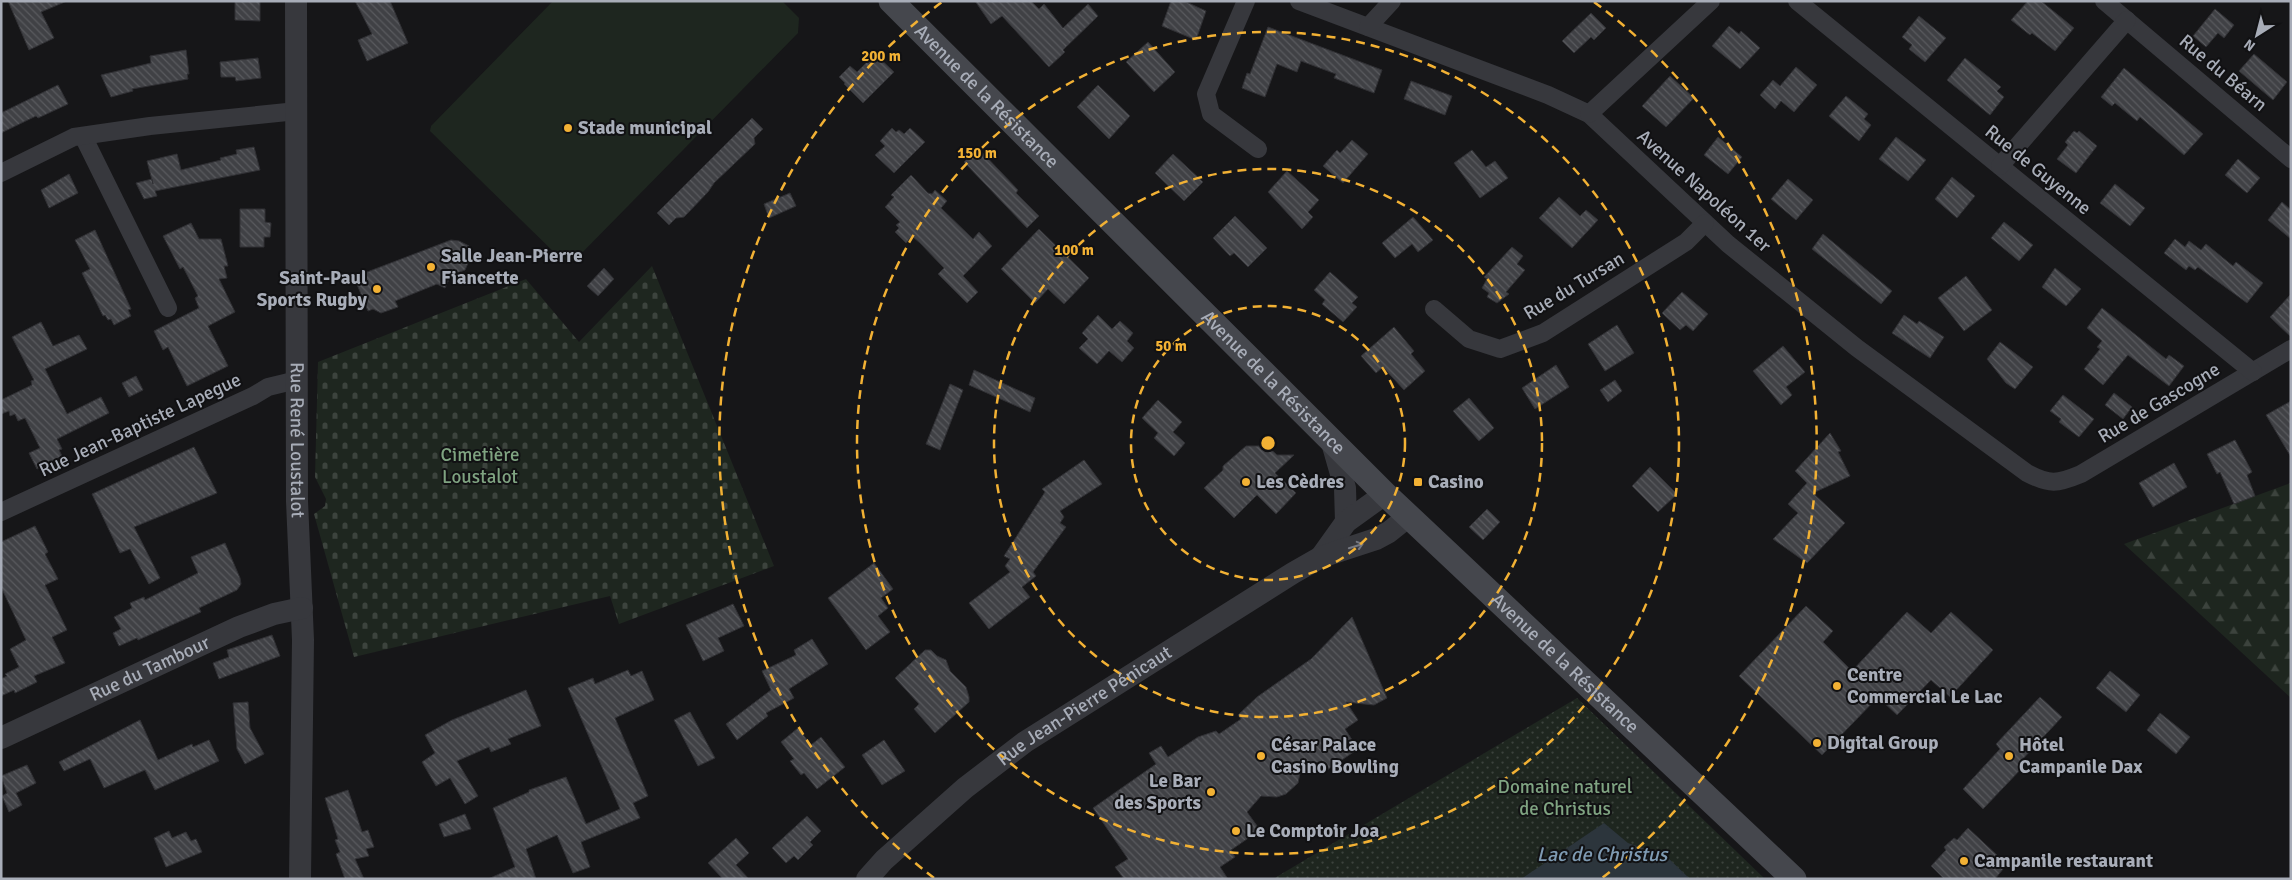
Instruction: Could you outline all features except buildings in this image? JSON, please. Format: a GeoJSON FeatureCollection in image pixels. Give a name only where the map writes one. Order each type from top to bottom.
{"type":"FeatureCollection","features":[{"type":"Feature","properties":{"kind":"main road","name":"Avenue de la Résistance"},"geometry":{"type":"LineString","coordinates":[[891,1],[1386,494],[1794,879]]}},
{"type":"Feature","properties":{"kind":"street","name":"Rue René Loustalot"},"geometry":{"type":"LineString","coordinates":[[296,1],[297,500],[302,608],[300,879]]}},
{"type":"Feature","properties":{"kind":"street"},"geometry":{"type":"LineString","coordinates":[[1246,1],[1206,94],[1211,114],[1258,149]]}},
{"type":"Feature","properties":{"kind":"street","name":"Avenue Napoléon 1er"},"geometry":{"type":"LineString","coordinates":[[1299,1],[1548,95],[1588,114],[1728,244],[1857,348],[2027,472],[2044,482]]}},
{"type":"Feature","properties":{"kind":"street"},"geometry":{"type":"LineString","coordinates":[[1368,27],[1392,1]]}},
{"type":"Feature","properties":{"kind":"street"},"geometry":{"type":"LineString","coordinates":[[1588,114],[1711,1]]}},
{"type":"Feature","properties":{"kind":"street","name":"Rue de Guyenne"},"geometry":{"type":"LineString","coordinates":[[1797,1],[2254,372]]}},
{"type":"Feature","properties":{"kind":"street","name":"Rue du Béarn"},"geometry":{"type":"LineString","coordinates":[[2104,1],[2291,159]]}},
{"type":"Feature","properties":{"kind":"street"},"geometry":{"type":"LineString","coordinates":[[2000,166],[2127,20]]}},
{"type":"Feature","properties":{"kind":"street"},"geometry":{"type":"LineString","coordinates":[[1,173],[74,137],[150,126],[297,111]]}},
{"type":"Feature","properties":{"kind":"street"},"geometry":{"type":"LineString","coordinates":[[83,136],[168,308]]}},
{"type":"Feature","properties":{"kind":"street","name":"Rue du Tursan"},"geometry":{"type":"LineString","coordinates":[[1434,309],[1469,340],[1500,349],[1543,332],[1686,242],[1705,223]]}},
{"type":"Feature","properties":{"kind":"street","name":"Rue de Gascogne"},"geometry":{"type":"LineString","coordinates":[[2044,482],[2060,483],[2081,474],[2291,349]]}},
{"type":"Feature","properties":{"kind":"street","name":"Rue Jean-Baptiste Lapegue"},"geometry":{"type":"LineString","coordinates":[[1,512],[253,396],[268,387],[297,380]]}},
{"type":"Feature","properties":{"kind":"street"},"geometry":{"type":"LineString","coordinates":[[1331,439],[1346,488],[1346,522]]}},
{"type":"Feature","properties":{"kind":"street","name":"Rue Jean-Pierre Pénicaut"},"geometry":{"type":"LineString","coordinates":[[1321,557],[1346,522],[1386,494]]}},
{"type":"Feature","properties":{"kind":"street","name":"Rue Jean-Pierre Pénicaut"},"geometry":{"type":"LineString","coordinates":[[867,879],[884,860],[965,788],[1025,742],[1321,557],[1376,539],[1409,516]]}},
{"type":"Feature","properties":{"kind":"street","name":"Rue du Tambour"},"geometry":{"type":"LineString","coordinates":[[1,738],[239,628],[274,614],[302,608]]}},
{"type":"Feature","properties":{"kind":"green space","name":"Stade municipal"},"geometry":{"type":"Polygon","coordinates":[[[553,1],[782,1],[799,18],[798,33],[574,261],[562,260],[430,131],[431,126],[553,1]]]}},
{"type":"Feature","properties":{"kind":"green space","name":"Cimetière Loustalot"},"geometry":{"type":"Polygon","coordinates":[[[652,266],[774,566],[619,624],[610,596],[354,657],[314,514],[325,506],[326,499],[315,477],[318,362],[526,279],[579,342],[652,266]]]}},
{"type":"Feature","properties":{"kind":"green space"},"geometry":{"type":"Polygon","coordinates":[[[2291,483],[2291,698],[2124,544],[2291,483]]]}},
{"type":"Feature","properties":{"kind":"green space","name":"Domaine naturel de Christus"},"geometry":{"type":"Polygon","coordinates":[[[1577,698],[1765,879],[1273,879],[1577,698]]]}},
{"type":"Feature","properties":{"kind":"water","name":"Lac de Christus"},"geometry":{"type":"Polygon","coordinates":[[[1604,823],[1628,843],[1666,856],[1690,879],[1521,879],[1604,823]]]}},
{"type":"Feature","properties":{"kind":"place","name":"Stade municipal"},"geometry":{"type":"Point","coordinates":[568,128]}},
{"type":"Feature","properties":{"kind":"place","name":"Salle Jean-Pierre Fiancette"},"geometry":{"type":"Point","coordinates":[431,267]}},
{"type":"Feature","properties":{"kind":"place","name":"Saint-Paul Sports Rugby"},"geometry":{"type":"Point","coordinates":[377,289]}},
{"type":"Feature","properties":{"kind":"place","name":"Les Cèdres"},"geometry":{"type":"Point","coordinates":[1246,482]}},
{"type":"Feature","properties":{"kind":"place","name":"Casino"},"geometry":{"type":"Point","coordinates":[1418,482]}},
{"type":"Feature","properties":{"kind":"place","name":"Centre Commercial Le Lac"},"geometry":{"type":"Point","coordinates":[1837,686]}},
{"type":"Feature","properties":{"kind":"place","name":"Digital Group"},"geometry":{"type":"Point","coordinates":[1817,743]}},
{"type":"Feature","properties":{"kind":"place","name":"César Palace Casino Bowling"},"geometry":{"type":"Point","coordinates":[1261,756]}},
{"type":"Feature","properties":{"kind":"place","name":"Hôtel Campanile Dax"},"geometry":{"type":"Point","coordinates":[2009,756]}},
{"type":"Feature","properties":{"kind":"place","name":"Le Bar des Sports"},"geometry":{"type":"Point","coordinates":[1211,792]}},
{"type":"Feature","properties":{"kind":"place","name":"Le Comptoir Joa"},"geometry":{"type":"Point","coordinates":[1236,831]}},
{"type":"Feature","properties":{"kind":"place","name":"Campanile restaurant"},"geometry":{"type":"Point","coordinates":[1964,861]}}]}
